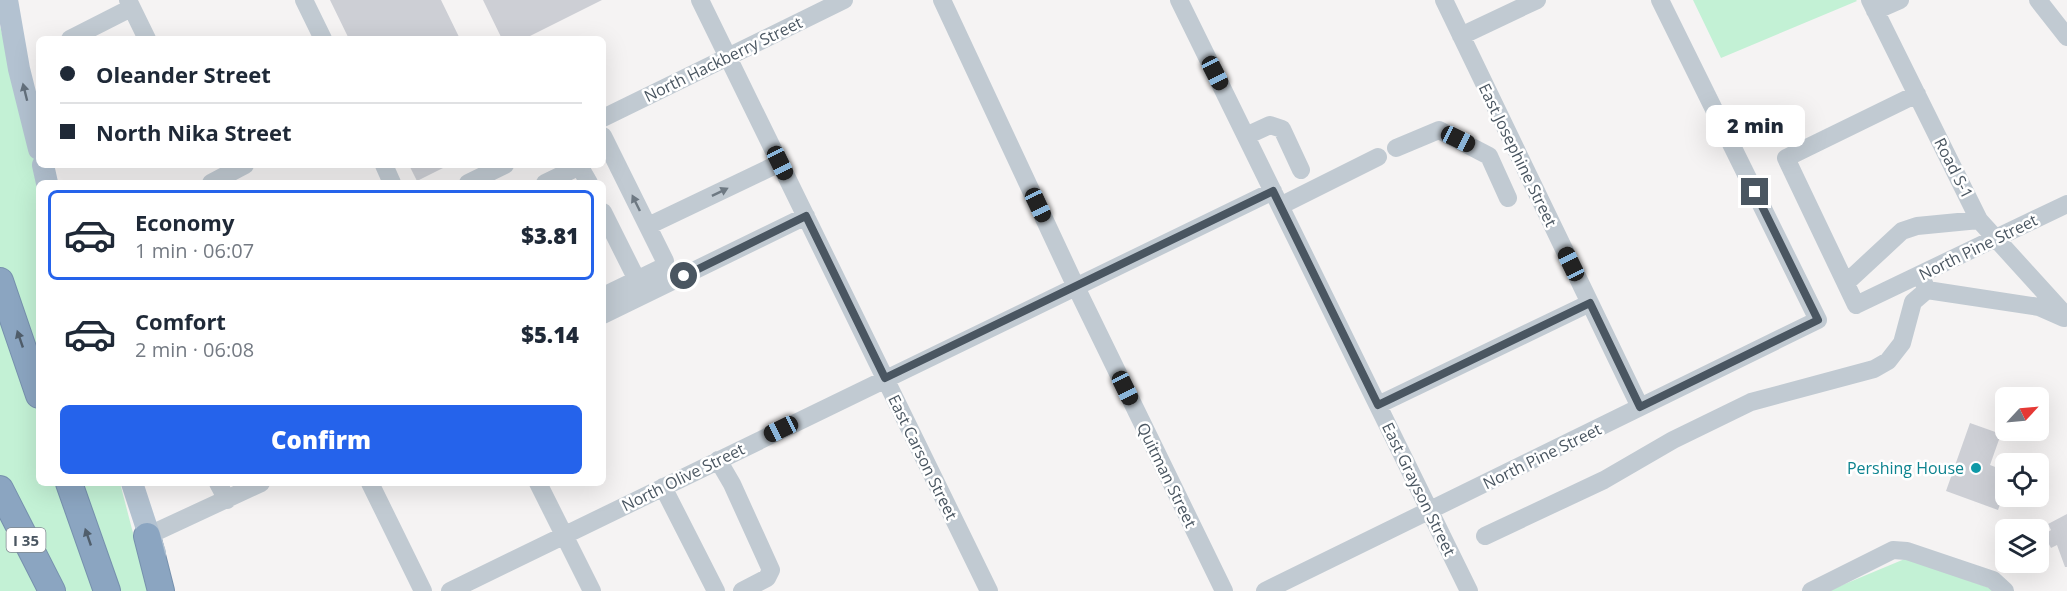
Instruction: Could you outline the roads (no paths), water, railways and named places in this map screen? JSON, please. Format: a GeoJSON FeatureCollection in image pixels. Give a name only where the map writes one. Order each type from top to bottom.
{"type":"FeatureCollection","features":[{"type":"Feature","properties":{"kind":"highway"},"geometry":{"type":"LineString","coordinates":[[0,281],[36,385]]}},
{"type":"Feature","properties":{"kind":"highway"},"geometry":{"type":"LineString","coordinates":[[70,486],[106,591]]}},
{"type":"Feature","properties":{"kind":"highway","name":"I 35"},"geometry":{"type":"LineString","coordinates":[[0,489],[52,591]]}},
{"type":"Feature","properties":{"kind":"highway"},"geometry":{"type":"LineString","coordinates":[[147,536],[161,591]]}},
{"type":"Feature","properties":{"kind":"main road"},"geometry":{"type":"LineString","coordinates":[[7,0],[19,69],[36,137]]}},
{"type":"Feature","properties":{"kind":"main road"},"geometry":{"type":"LineString","coordinates":[[133,486],[147,536],[172,591]]}},
{"type":"Feature","properties":{"kind":"street"},"geometry":{"type":"LineString","coordinates":[[304,0],[322,36]]}},
{"type":"Feature","properties":{"kind":"street","name":"East Carson Street"},"geometry":{"type":"LineString","coordinates":[[700,0],[989,591]]}},
{"type":"Feature","properties":{"kind":"street","name":"North Hackberry Street"},"geometry":{"type":"LineString","coordinates":[[606,117],[844,0]]}},
{"type":"Feature","properties":{"kind":"street","name":"Quitman Street"},"geometry":{"type":"LineString","coordinates":[[942,0],[1076,287],[1224,591]]}},
{"type":"Feature","properties":{"kind":"street","name":"East Grayson Street"},"geometry":{"type":"LineString","coordinates":[[1179,0],[1469,591]]}},
{"type":"Feature","properties":{"kind":"street"},"geometry":{"type":"LineString","coordinates":[[1461,36],[1536,0]]}},
{"type":"Feature","properties":{"kind":"street","name":"North Pine Street"},"geometry":{"type":"LineString","coordinates":[[1265,591],[1818,320],[1660,0]]}},
{"type":"Feature","properties":{"kind":"street"},"geometry":{"type":"LineString","coordinates":[[1872,5],[1900,0]]}},
{"type":"Feature","properties":{"kind":"street"},"geometry":{"type":"LineString","coordinates":[[2038,0],[2067,38]]}},
{"type":"Feature","properties":{"kind":"street","name":"East Josephine Street"},"geometry":{"type":"LineString","coordinates":[[1450,2],[1461,36],[1640,407]]}},
{"type":"Feature","properties":{"kind":"street"},"geometry":{"type":"LineString","coordinates":[[75,36],[129,4],[145,36]]}},
{"type":"Feature","properties":{"kind":"street","name":"Road S-1"},"geometry":{"type":"LineString","coordinates":[[1872,5],[1980,220],[2067,318]]}},
{"type":"Feature","properties":{"kind":"street"},"geometry":{"type":"LineString","coordinates":[[1917,94],[1786,158],[1846,283],[1902,231],[1917,226],[1980,220]]}},
{"type":"Feature","properties":{"kind":"street"},"geometry":{"type":"LineString","coordinates":[[1246,136],[1270,125],[1282,129],[1301,170]]}},
{"type":"Feature","properties":{"kind":"street"},"geometry":{"type":"LineString","coordinates":[[1396,148],[1438,130],[1489,156],[1508,198]]}},
{"type":"Feature","properties":{"kind":"street"},"geometry":{"type":"LineString","coordinates":[[606,142],[665,261],[663,267],[606,295]]}},
{"type":"Feature","properties":{"kind":"street","name":"North Olive Street"},"geometry":{"type":"LineString","coordinates":[[450,591],[563,534],[1076,287],[1277,198],[1378,157]]}},
{"type":"Feature","properties":{"kind":"street"},"geometry":{"type":"LineString","coordinates":[[648,226],[780,163]]}},
{"type":"Feature","properties":{"kind":"street"},"geometry":{"type":"LineString","coordinates":[[1499,179],[1524,167]]}},
{"type":"Feature","properties":{"kind":"street"},"geometry":{"type":"LineString","coordinates":[[218,180],[240,168]]}},
{"type":"Feature","properties":{"kind":"street"},"geometry":{"type":"LineString","coordinates":[[474,180],[499,168]]}},
{"type":"Feature","properties":{"kind":"street"},"geometry":{"type":"LineString","coordinates":[[551,175],[575,168]]}},
{"type":"Feature","properties":{"kind":"street","name":"North Pine Street"},"geometry":{"type":"LineString","coordinates":[[1846,283],[1856,305],[1923,282],[1996,238],[2067,204]]}},
{"type":"Feature","properties":{"kind":"street"},"geometry":{"type":"LineString","coordinates":[[606,314],[806,216]]}},
{"type":"Feature","properties":{"kind":"street"},"geometry":{"type":"LineString","coordinates":[[606,218],[636,280]]}},
{"type":"Feature","properties":{"kind":"street"},"geometry":{"type":"LineString","coordinates":[[1485,536],[1604,480],[1673,440],[1751,402],[1874,369],[1887,361],[1902,343],[1913,302],[1923,282],[2039,307],[2067,318]]}},
{"type":"Feature","properties":{"kind":"street"},"geometry":{"type":"LineString","coordinates":[[1378,405],[1590,303]]}},
{"type":"Feature","properties":{"kind":"street"},"geometry":{"type":"LineString","coordinates":[[718,460],[732,484],[771,570],[767,578],[741,591]]}},
{"type":"Feature","properties":{"kind":"street"},"geometry":{"type":"LineString","coordinates":[[220,486],[227,500]]}},
{"type":"Feature","properties":{"kind":"street"},"geometry":{"type":"LineString","coordinates":[[147,536],[255,486]]}},
{"type":"Feature","properties":{"kind":"street"},"geometry":{"type":"LineString","coordinates":[[371,486],[423,591]]}},
{"type":"Feature","properties":{"kind":"street"},"geometry":{"type":"LineString","coordinates":[[539,486],[592,591]]}},
{"type":"Feature","properties":{"kind":"street"},"geometry":{"type":"LineString","coordinates":[[663,487],[716,591]]}},
{"type":"Feature","properties":{"kind":"street"},"geometry":{"type":"LineString","coordinates":[[1811,591],[1893,550],[1907,551],[1993,580],[2005,591]]}},
{"type":"Feature","properties":{"kind":"place","name":"Pershing House"},"geometry":{"type":"Point","coordinates":[1976,468]}}]}
